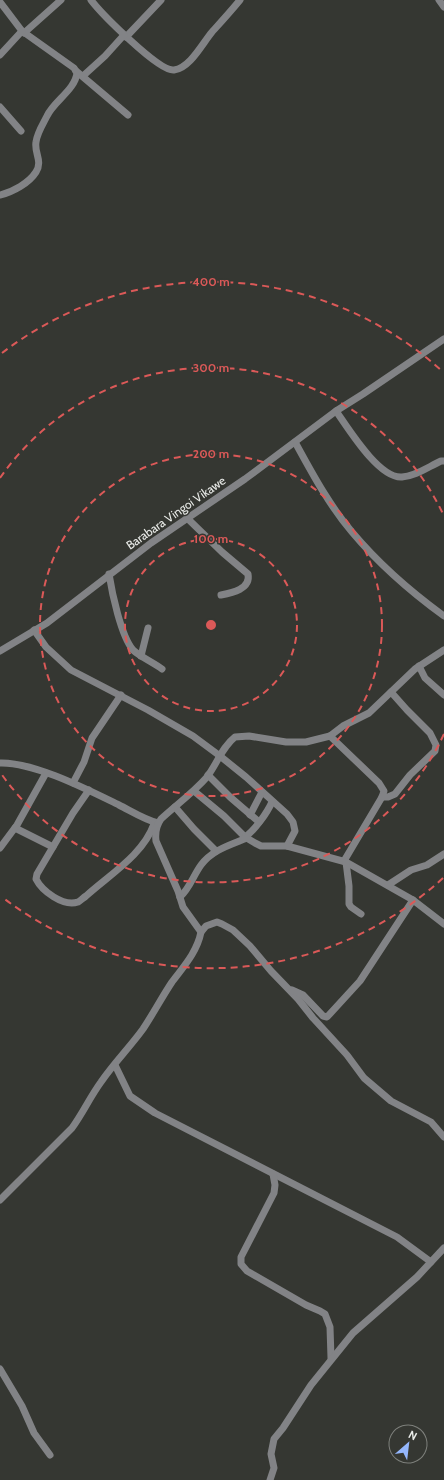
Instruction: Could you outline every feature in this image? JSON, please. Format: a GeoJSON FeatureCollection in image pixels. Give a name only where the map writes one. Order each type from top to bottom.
{"type":"FeatureCollection","features":[{"type":"Feature","properties":{"kind":"street"},"geometry":{"type":"LineString","coordinates":[[0,55],[23,32],[61,0]]}},
{"type":"Feature","properties":{"kind":"street"},"geometry":{"type":"LineString","coordinates":[[91,0],[125,36],[166,69],[173,71],[181,67],[193,57],[212,32],[240,0]]}},
{"type":"Feature","properties":{"kind":"street"},"geometry":{"type":"LineString","coordinates":[[83,76],[161,0]]}},
{"type":"Feature","properties":{"kind":"street"},"geometry":{"type":"LineString","coordinates":[[438,0],[444,7]]}},
{"type":"Feature","properties":{"kind":"street"},"geometry":{"type":"LineString","coordinates":[[0,2],[23,32],[83,76],[128,114]]}},
{"type":"Feature","properties":{"kind":"street"},"geometry":{"type":"LineString","coordinates":[[0,195],[15,190],[36,172],[39,164],[36,142],[39,133],[48,114],[74,83],[76,71]]}},
{"type":"Feature","properties":{"kind":"street"},"geometry":{"type":"LineString","coordinates":[[0,107],[21,131]]}},
{"type":"Feature","properties":{"kind":"street","name":"Barabara Vingoi Vikawe"},"geometry":{"type":"LineString","coordinates":[[0,652],[47,623],[109,574],[295,442],[336,411],[444,339]]}},
{"type":"Feature","properties":{"kind":"street"},"geometry":{"type":"LineString","coordinates":[[336,411],[369,456],[386,473],[393,476],[402,477],[413,475],[441,461],[444,461]]}},
{"type":"Feature","properties":{"kind":"street"},"geometry":{"type":"LineString","coordinates":[[295,442],[318,482],[351,531],[403,583],[444,616]]}},
{"type":"Feature","properties":{"kind":"street"},"geometry":{"type":"LineString","coordinates":[[187,518],[222,552],[248,574],[248,580],[242,588],[235,592],[221,595]]}},
{"type":"Feature","properties":{"kind":"street"},"geometry":{"type":"LineString","coordinates":[[109,574],[112,596],[123,630],[133,650],[141,656],[151,660],[162,669]]}},
{"type":"Feature","properties":{"kind":"street"},"geometry":{"type":"LineString","coordinates":[[141,656],[148,628]]}},
{"type":"Feature","properties":{"kind":"street"},"geometry":{"type":"LineString","coordinates":[[34,630],[46,647],[71,670],[170,722],[220,756],[287,814],[293,822],[295,830],[287,846]]}},
{"type":"Feature","properties":{"kind":"street"},"geometry":{"type":"LineString","coordinates":[[89,790],[40,868],[36,879],[44,890],[63,901],[71,903],[78,902],[136,852],[152,832],[157,823],[194,791],[208,775],[225,747],[235,737],[249,736],[286,742],[306,742],[330,736],[343,726],[369,713],[419,666],[444,650]]}},
{"type":"Feature","properties":{"kind":"street"},"geometry":{"type":"LineString","coordinates":[[419,666],[425,678],[444,696]]}},
{"type":"Feature","properties":{"kind":"street"},"geometry":{"type":"LineString","coordinates":[[382,797],[388,797],[399,790],[410,775],[435,751],[436,746],[435,740],[430,733],[391,692]]}},
{"type":"Feature","properties":{"kind":"street"},"geometry":{"type":"LineString","coordinates":[[73,783],[84,762],[92,738],[121,695]]}},
{"type":"Feature","properties":{"kind":"street"},"geometry":{"type":"LineString","coordinates":[[330,736],[379,783],[384,791],[345,861],[349,886],[349,904],[350,907],[362,914]]}},
{"type":"Feature","properties":{"kind":"street"},"geometry":{"type":"LineString","coordinates":[[0,763],[24,766],[73,783],[157,823]]}},
{"type":"Feature","properties":{"kind":"street"},"geometry":{"type":"LineString","coordinates":[[0,848],[15,828],[46,773]]}},
{"type":"Feature","properties":{"kind":"street"},"geometry":{"type":"LineString","coordinates":[[208,775],[230,797],[259,822]]}},
{"type":"Feature","properties":{"kind":"street"},"geometry":{"type":"LineString","coordinates":[[194,791],[246,838],[261,846],[287,846],[345,861],[413,900],[444,924]]}},
{"type":"Feature","properties":{"kind":"street"},"geometry":{"type":"LineString","coordinates":[[250,815],[262,792]]}},
{"type":"Feature","properties":{"kind":"street"},"geometry":{"type":"LineString","coordinates":[[180,897],[188,888],[202,864],[216,851],[246,838],[269,810],[272,802]]}},
{"type":"Feature","properties":{"kind":"street"},"geometry":{"type":"LineString","coordinates":[[175,807],[216,851]]}},
{"type":"Feature","properties":{"kind":"street"},"geometry":{"type":"LineString","coordinates":[[157,823],[155,832],[156,841],[183,907],[188,916],[201,932]]}},
{"type":"Feature","properties":{"kind":"street"},"geometry":{"type":"LineString","coordinates":[[15,828],[53,847]]}},
{"type":"Feature","properties":{"kind":"street"},"geometry":{"type":"LineString","coordinates":[[388,885],[411,870],[427,865],[444,854]]}},
{"type":"Feature","properties":{"kind":"street"},"geometry":{"type":"LineString","coordinates":[[290,989],[303,995],[323,1016],[327,1017],[360,981],[413,900]]}},
{"type":"Feature","properties":{"kind":"street"},"geometry":{"type":"LineString","coordinates":[[0,1200],[72,1128],[82,1115],[102,1081],[143,1028],[172,982],[193,954],[201,932],[206,926],[217,922],[233,930],[250,946],[271,971],[290,989],[313,1018],[347,1055],[364,1078],[391,1102],[431,1122],[444,1137]]}},
{"type":"Feature","properties":{"kind":"street"},"geometry":{"type":"LineString","coordinates":[[115,1065],[130,1096],[155,1113],[397,1237],[431,1262]]}},
{"type":"Feature","properties":{"kind":"street"},"geometry":{"type":"LineString","coordinates":[[273,1174],[275,1185],[274,1193],[241,1257],[241,1264],[247,1271],[306,1305],[325,1314],[330,1327],[331,1358]]}},
{"type":"Feature","properties":{"kind":"street"},"geometry":{"type":"LineString","coordinates":[[270,1480],[274,1468],[271,1454],[274,1439],[331,1358],[353,1333],[417,1278],[444,1248]]}},
{"type":"Feature","properties":{"kind":"street"},"geometry":{"type":"LineString","coordinates":[[0,1368],[22,1406],[34,1433],[50,1455]]}}]}
